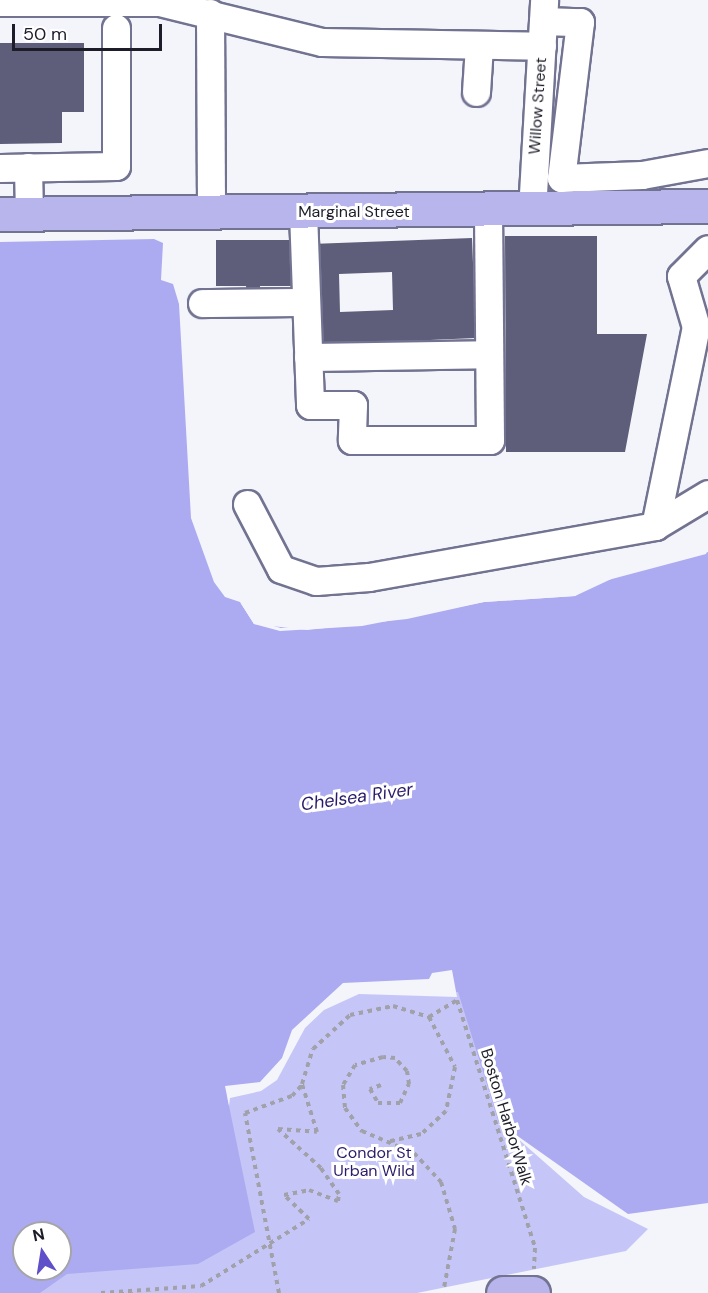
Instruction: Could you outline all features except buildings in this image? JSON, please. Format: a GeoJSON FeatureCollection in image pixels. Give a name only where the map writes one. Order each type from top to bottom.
{"type":"FeatureCollection","features":[{"type":"Feature","properties":{"kind":"main road","name":"Marginal Street"},"geometry":{"type":"LineString","coordinates":[[14,214],[532,211],[708,207]]}},
{"type":"Feature","properties":{"kind":"main road"},"geometry":{"type":"LineString","coordinates":[[503,1293],[533,1283]]}},
{"type":"Feature","properties":{"kind":"street"},"geometry":{"type":"LineString","coordinates":[[0,2],[159,2],[322,42],[478,45],[580,11],[561,178],[642,175],[708,163]]}},
{"type":"Feature","properties":{"kind":"street"},"geometry":{"type":"LineString","coordinates":[[210,13],[211,213]]}},
{"type":"Feature","properties":{"kind":"street","name":"Willow Street"},"geometry":{"type":"LineString","coordinates":[[532,211],[543,22]]}},
{"type":"Feature","properties":{"kind":"street"},"geometry":{"type":"LineString","coordinates":[[0,168],[116,166],[116,28]]}},
{"type":"Feature","properties":{"kind":"street"},"geometry":{"type":"LineString","coordinates":[[476,92],[478,45]]}},
{"type":"Feature","properties":{"kind":"street"},"geometry":{"type":"LineString","coordinates":[[14,214],[28,167]]}},
{"type":"Feature","properties":{"kind":"street"},"geometry":{"type":"LineString","coordinates":[[303,212],[310,405],[353,405],[352,440],[490,440],[488,211]]}},
{"type":"Feature","properties":{"kind":"street"},"geometry":{"type":"LineString","coordinates":[[655,526],[696,327],[681,276],[708,249]]}},
{"type":"Feature","properties":{"kind":"street"},"geometry":{"type":"LineString","coordinates":[[202,303],[306,302]]}},
{"type":"Feature","properties":{"kind":"street"},"geometry":{"type":"LineString","coordinates":[[308,357],[489,354]]}},
{"type":"Feature","properties":{"kind":"street"},"geometry":{"type":"LineString","coordinates":[[248,504],[281,569],[316,581],[369,577],[655,526],[708,494]]}},
{"type":"Feature","properties":{"kind":"path","name":"Boston HarborWalk"},"geometry":{"type":"LineString","coordinates":[[390,1141],[421,1134],[446,1111],[455,1067],[429,1017],[458,1000],[536,1248],[533,1283]]}},
{"type":"Feature","properties":{"kind":"path"},"geometry":{"type":"LineString","coordinates":[[279,1293],[267,1245],[245,1113],[292,1096],[302,1084],[313,1049],[350,1015],[393,1006],[429,1017]]}},
{"type":"Feature","properties":{"kind":"path"},"geometry":{"type":"LineString","coordinates":[[381,1084],[370,1089],[378,1103],[400,1103],[409,1084],[407,1071],[395,1058],[368,1058],[347,1075],[343,1099],[362,1131],[390,1141],[424,1161],[450,1202],[455,1229],[444,1287]]}},
{"type":"Feature","properties":{"kind":"path"},"geometry":{"type":"LineString","coordinates":[[100,1293],[201,1286],[309,1219],[284,1195],[309,1190],[338,1201],[339,1194],[306,1151],[278,1129],[317,1132],[302,1084]]}},
{"type":"Feature","properties":{"kind":"green space","name":"Condor St Urban Wild"},"geometry":{"type":"Polygon","coordinates":[[[452,970],[500,1123],[584,1197],[648,1229],[626,1251],[417,1293],[0,1293],[0,1273],[12,1272],[12,1281],[72,1281],[72,1266],[252,1220],[207,1006],[452,970]]]}},
{"type":"Feature","properties":{"kind":"water","name":"Chelsea River"},"geometry":{"type":"Polygon","coordinates":[[[154,239],[163,243],[161,280],[173,284],[179,304],[191,518],[214,582],[225,597],[240,602],[254,624],[307,630],[407,619],[484,602],[575,596],[622,574],[708,552],[708,1203],[628,1214],[499,1123],[458,992],[359,991],[322,1008],[303,1026],[275,1078],[227,1096],[255,1232],[198,1264],[72,1274],[72,1221],[12,1221],[12,1281],[57,1281],[40,1293],[0,1293],[0,242],[154,239]]]}},
{"type":"Feature","properties":{"kind":"pier"},"geometry":{"type":"Polygon","coordinates":[[[708,549],[706,554],[593,584],[575,596],[484,602],[362,626],[280,631],[254,624],[240,602],[256,621],[281,628],[362,623],[484,599],[574,593],[592,581],[621,571],[708,549]]]}},
{"type":"Feature","properties":{"kind":"pier"},"geometry":{"type":"Polygon","coordinates":[[[452,970],[457,997],[359,994],[324,1010],[305,1028],[277,1080],[261,1091],[230,1098],[229,1106],[225,1086],[260,1082],[282,1058],[292,1030],[343,983],[429,979],[432,973],[452,970]]]}}]}
